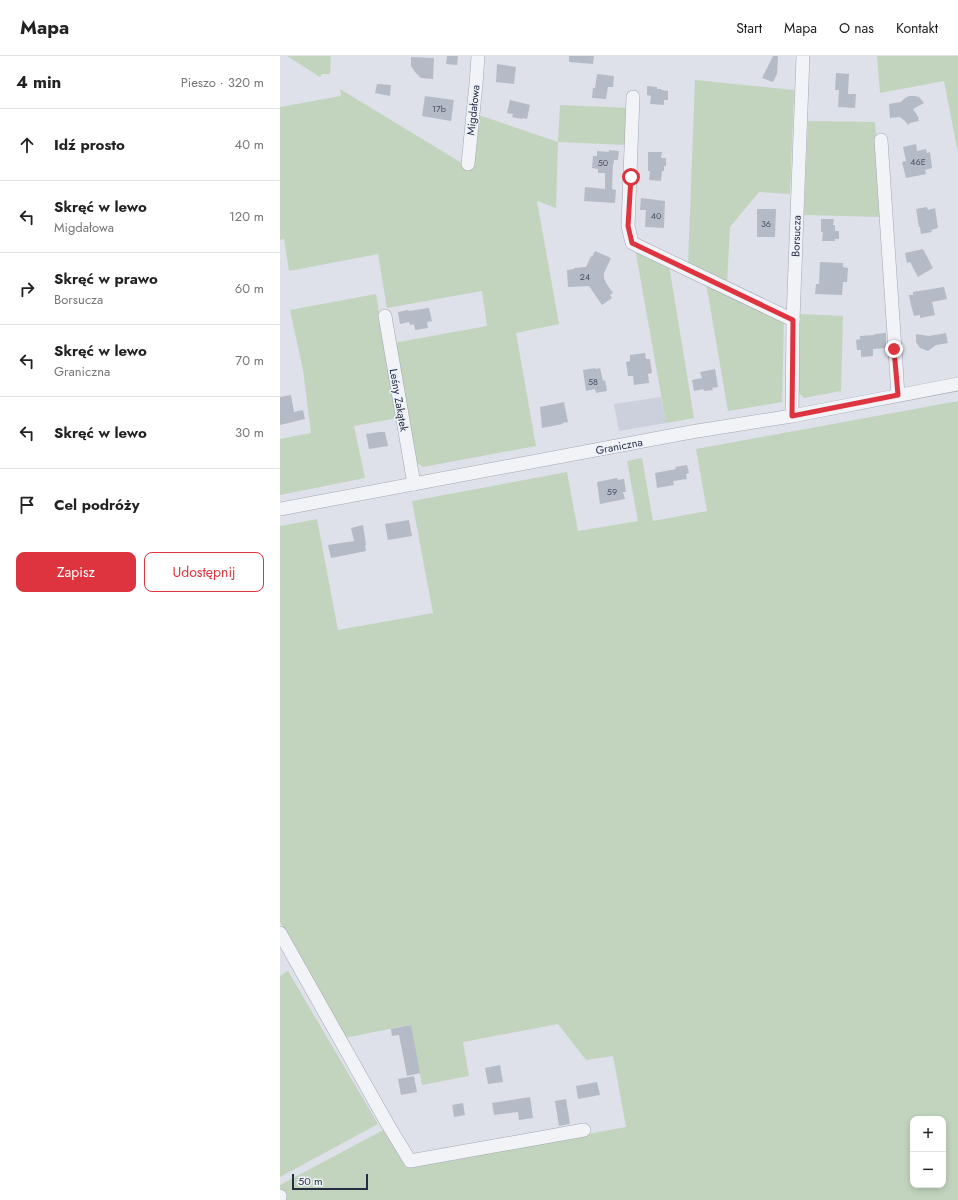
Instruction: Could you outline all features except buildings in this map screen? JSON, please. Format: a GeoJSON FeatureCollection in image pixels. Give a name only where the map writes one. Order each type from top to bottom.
{"type":"FeatureCollection","features":[{"type":"Feature","properties":{"kind":"street","name":"Migdałowa"},"geometry":{"type":"LineString","coordinates":[[468,164],[478,56]]}},
{"type":"Feature","properties":{"kind":"street","name":"Borsucza"},"geometry":{"type":"LineString","coordinates":[[792,416],[793,320],[803,56]]}},
{"type":"Feature","properties":{"kind":"street"},"geometry":{"type":"LineString","coordinates":[[633,97],[628,226],[632,243],[793,320]]}},
{"type":"Feature","properties":{"kind":"street"},"geometry":{"type":"LineString","coordinates":[[881,140],[898,395]]}},
{"type":"Feature","properties":{"kind":"street","name":"Leśny Zakątek"},"geometry":{"type":"LineString","coordinates":[[385,316],[414,484]]}},
{"type":"Feature","properties":{"kind":"street","name":"Graniczna"},"geometry":{"type":"LineString","coordinates":[[280,509],[691,432],[792,416],[958,384]]}},
{"type":"Feature","properties":{"kind":"street"},"geometry":{"type":"LineString","coordinates":[[280,933],[410,1162],[584,1130]]}},
{"type":"Feature","properties":{"kind":"shaded area"},"geometry":{"type":"Polygon","coordinates":[[[661,397],[666,423],[619,431],[614,404],[661,397]]]}},
{"type":"Feature","properties":{"kind":"green space"},"geometry":{"type":"Polygon","coordinates":[[[287,56],[331,56],[330,74],[322,74],[320,77],[287,56]]]}},
{"type":"Feature","properties":{"kind":"green space"},"geometry":{"type":"Polygon","coordinates":[[[877,56],[958,56],[958,153],[944,81],[880,93],[877,56]]]}},
{"type":"Feature","properties":{"kind":"green space"},"geometry":{"type":"Polygon","coordinates":[[[695,80],[794,90],[790,194],[759,192],[730,227],[727,284],[688,265],[695,80]]]}},
{"type":"Feature","properties":{"kind":"green space"},"geometry":{"type":"Polygon","coordinates":[[[340,89],[470,168],[476,114],[558,142],[556,208],[537,201],[559,324],[516,333],[536,446],[423,467],[414,461],[393,343],[487,326],[482,291],[387,308],[378,254],[289,271],[284,239],[280,240],[280,107],[341,96],[340,89]]]}},
{"type":"Feature","properties":{"kind":"green space"},"geometry":{"type":"Polygon","coordinates":[[[560,105],[630,108],[626,145],[558,142],[560,105]]]}},
{"type":"Feature","properties":{"kind":"green space"},"geometry":{"type":"Polygon","coordinates":[[[808,121],[875,122],[882,217],[804,215],[808,121]]]}},
{"type":"Feature","properties":{"kind":"green space"},"geometry":{"type":"Polygon","coordinates":[[[635,248],[669,265],[694,418],[666,423],[635,248]]]}},
{"type":"Feature","properties":{"kind":"green space"},"geometry":{"type":"Polygon","coordinates":[[[706,283],[784,320],[782,402],[728,411],[706,283]]]}},
{"type":"Feature","properties":{"kind":"green space"},"geometry":{"type":"Polygon","coordinates":[[[376,294],[397,418],[354,426],[365,478],[280,495],[280,439],[311,433],[303,370],[290,310],[376,294]]]}},
{"type":"Feature","properties":{"kind":"green space"},"geometry":{"type":"Polygon","coordinates":[[[800,314],[843,316],[841,391],[804,398],[797,391],[800,314]]]}},
{"type":"Feature","properties":{"kind":"green space"},"geometry":{"type":"Polygon","coordinates":[[[958,401],[958,1200],[282,1200],[285,1197],[280,1185],[387,1128],[410,1167],[626,1127],[613,1056],[586,1060],[558,1024],[463,1042],[469,1076],[422,1085],[410,1025],[344,1038],[280,922],[280,526],[317,519],[338,630],[433,613],[412,501],[567,472],[578,531],[638,521],[627,461],[642,458],[653,521],[707,511],[696,449],[958,401]]]}},
{"type":"Feature","properties":{"kind":"green space"},"geometry":{"type":"Polygon","coordinates":[[[288,971],[378,1124],[280,1177],[280,976],[288,971]]]}},
{"type":"Feature","properties":{"kind":"route"},"geometry":{"type":"LineString","coordinates":[[631,177],[628,226],[632,243],[702,278],[793,320],[792,416],[898,395],[894,349]]}}]}
